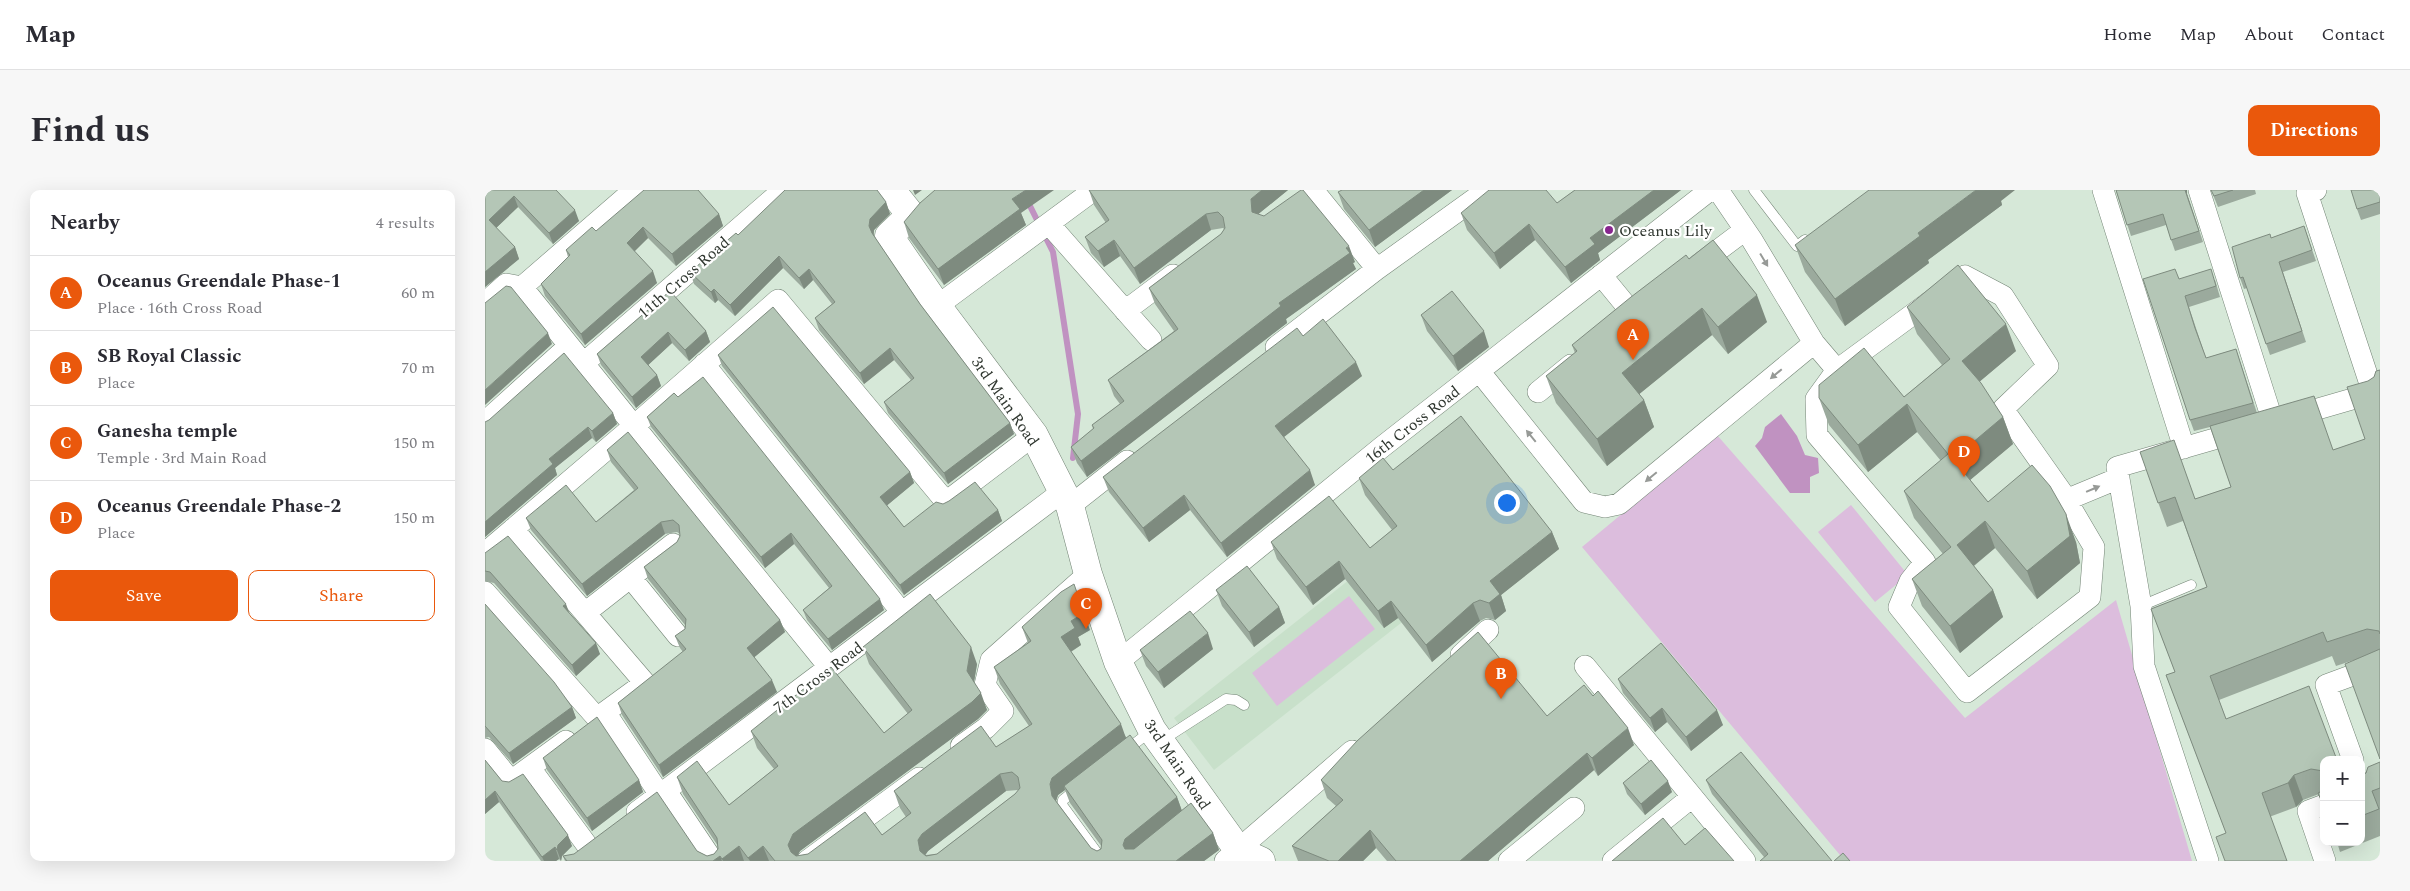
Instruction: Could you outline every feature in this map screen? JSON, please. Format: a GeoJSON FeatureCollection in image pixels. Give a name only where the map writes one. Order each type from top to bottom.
{"type":"FeatureCollection","features":[{"type":"Feature","properties":{"kind":"street"},"geometry":{"type":"LineString","coordinates":[[521,288],[634,190]]}},
{"type":"Feature","properties":{"kind":"street","name":"11th Cross Road"},"geometry":{"type":"LineString","coordinates":[[584,363],[783,190]]}},
{"type":"Feature","properties":{"kind":"street","name":"3rd Main Road"},"geometry":{"type":"LineString","coordinates":[[891,190],[919,209],[889,236],[937,306],[1034,435],[1066,499],[1088,574],[1118,662],[1156,736],[1202,808],[1242,857]]}},
{"type":"Feature","properties":{"kind":"street"},"geometry":{"type":"LineString","coordinates":[[937,306],[1095,190]]}},
{"type":"Feature","properties":{"kind":"street"},"geometry":{"type":"LineString","coordinates":[[1313,190],[1377,269]]}},
{"type":"Feature","properties":{"kind":"street","name":"16th Cross Road"},"geometry":{"type":"LineString","coordinates":[[1118,662],[1479,371],[1710,190]]}},
{"type":"Feature","properties":{"kind":"street"},"geometry":{"type":"LineString","coordinates":[[1718,190],[1745,230],[1814,343],[1837,370]]}},
{"type":"Feature","properties":{"kind":"street"},"geometry":{"type":"LineString","coordinates":[[2103,190],[2184,448]]}},
{"type":"Feature","properties":{"kind":"street"},"geometry":{"type":"LineString","coordinates":[[2199,190],[2273,422]]}},
{"type":"Feature","properties":{"kind":"street"},"geometry":{"type":"LineString","coordinates":[[2208,861],[2144,666],[2141,606],[2117,467],[2373,393],[2307,193],[2316,190]]}},
{"type":"Feature","properties":{"kind":"street"},"geometry":{"type":"LineString","coordinates":[[1259,360],[1479,192]]}},
{"type":"Feature","properties":{"kind":"street"},"geometry":{"type":"LineString","coordinates":[[1049,224],[1151,340]]}},
{"type":"Feature","properties":{"kind":"street"},"geometry":{"type":"LineString","coordinates":[[1678,281],[1745,230]]}},
{"type":"Feature","properties":{"kind":"street"},"geometry":{"type":"LineString","coordinates":[[1125,311],[1187,264]]}},
{"type":"Feature","properties":{"kind":"street"},"geometry":{"type":"LineString","coordinates":[[1601,275],[1633,315]]}},
{"type":"Feature","properties":{"kind":"street"},"geometry":{"type":"LineString","coordinates":[[1965,276],[2003,296],[2048,366],[2003,409],[2066,500],[2094,547],[2090,597],[1967,692],[1899,607],[1910,581],[1925,562],[1817,435],[1816,399],[1837,370],[1965,276]]}},
{"type":"Feature","properties":{"kind":"street"},"geometry":{"type":"LineString","coordinates":[[485,303],[506,284],[521,288],[584,363],[829,668]]}},
{"type":"Feature","properties":{"kind":"street"},"geometry":{"type":"LineString","coordinates":[[485,553],[778,300],[946,502],[1034,435]]}},
{"type":"Feature","properties":{"kind":"street"},"geometry":{"type":"LineString","coordinates":[[1479,371],[1585,502],[1605,507],[1619,504],[1814,343]]}},
{"type":"Feature","properties":{"kind":"street"},"geometry":{"type":"LineString","coordinates":[[485,422],[569,346]]}},
{"type":"Feature","properties":{"kind":"street"},"geometry":{"type":"LineString","coordinates":[[1539,392],[1589,350]]}},
{"type":"Feature","properties":{"kind":"street"},"geometry":{"type":"LineString","coordinates":[[704,364],[903,614]]}},
{"type":"Feature","properties":{"kind":"street","name":"7th Cross Road"},"geometry":{"type":"LineString","coordinates":[[597,843],[903,614],[1066,499],[1141,451]]}},
{"type":"Feature","properties":{"kind":"street"},"geometry":{"type":"LineString","coordinates":[[2066,500],[2119,478]]}},
{"type":"Feature","properties":{"kind":"street"},"geometry":{"type":"LineString","coordinates":[[485,749],[511,781],[645,683],[513,528]]}},
{"type":"Feature","properties":{"kind":"street"},"geometry":{"type":"LineString","coordinates":[[585,613],[673,544]]}},
{"type":"Feature","properties":{"kind":"street"},"geometry":{"type":"LineString","coordinates":[[807,861],[986,728],[1003,710],[985,685],[991,660],[1088,574]]}},
{"type":"Feature","properties":{"kind":"street"},"geometry":{"type":"LineString","coordinates":[[631,578],[678,636]]}},
{"type":"Feature","properties":{"kind":"street"},"geometry":{"type":"LineString","coordinates":[[485,592],[601,715],[663,793],[713,861]]}},
{"type":"Feature","properties":{"kind":"street"},"geometry":{"type":"LineString","coordinates":[[1444,669],[1488,630]]}},
{"type":"Feature","properties":{"kind":"street"},"geometry":{"type":"LineString","coordinates":[[2352,756],[2326,685],[2380,665]]}},
{"type":"Feature","properties":{"kind":"street"},"geometry":{"type":"LineString","coordinates":[[1585,666],[1745,861]]}},
{"type":"Feature","properties":{"kind":"street"},"geometry":{"type":"LineString","coordinates":[[1242,857],[1364,740]]}},
{"type":"Feature","properties":{"kind":"street"},"geometry":{"type":"LineString","coordinates":[[530,768],[597,843]]}},
{"type":"Feature","properties":{"kind":"street"},"geometry":{"type":"LineString","coordinates":[[1613,861],[1692,796]]}},
{"type":"Feature","properties":{"kind":"street"},"geometry":{"type":"LineString","coordinates":[[2320,806],[2308,811],[2325,861]]}},
{"type":"Feature","properties":{"kind":"street"},"geometry":{"type":"LineString","coordinates":[[1509,861],[1575,808]]}},
{"type":"Feature","properties":{"kind":"lane"},"geometry":{"type":"LineString","coordinates":[[1754,190],[1797,246],[1812,235]]}},
{"type":"Feature","properties":{"kind":"lane"},"geometry":{"type":"LineString","coordinates":[[2141,606],[2191,585]]}},
{"type":"Feature","properties":{"kind":"lane"},"geometry":{"type":"LineString","coordinates":[[1118,757],[1226,699],[1236,700],[1244,705]]}},
{"type":"Feature","properties":{"kind":"lane"},"geometry":{"type":"LineString","coordinates":[[1087,781],[1063,800],[1062,805],[1103,861]]}},
{"type":"Feature","properties":{"kind":"shaded area"},"geometry":{"type":"Polygon","coordinates":[[[1781,414],[1797,436],[1805,455],[1818,458],[1819,473],[1810,477],[1810,493],[1790,493],[1755,446],[1762,438],[1765,427],[1781,414]]]}},
{"type":"Feature","properties":{"kind":"shaded area"},"geometry":{"type":"Polygon","coordinates":[[[1717,435],[1965,718],[2116,600],[2192,861],[1845,861],[1582,547],[1717,435]]]}},
{"type":"Feature","properties":{"kind":"shaded area"},"geometry":{"type":"Polygon","coordinates":[[[1851,505],[1908,575],[1875,602],[1818,532],[1851,505]]]}},
{"type":"Feature","properties":{"kind":"shaded area"},"geometry":{"type":"Polygon","coordinates":[[[1430,516],[1471,568],[1214,770],[1174,718],[1430,516]]]}},
{"type":"Feature","properties":{"kind":"shaded area"},"geometry":{"type":"Polygon","coordinates":[[[1349,596],[1375,629],[1277,706],[1252,673],[1349,596]]]}},
{"type":"Feature","properties":{"kind":"building"},"geometry":{"type":"Polygon","coordinates":[[[485,190],[556,190],[575,210],[549,233],[514,196],[489,220],[515,247],[485,272],[485,190]]]}},
{"type":"Feature","properties":{"kind":"building"},"geometry":{"type":"Polygon","coordinates":[[[644,190],[698,190],[719,214],[672,254],[643,227],[627,243],[653,271],[581,334],[541,284],[570,255],[566,250],[592,227],[596,231],[644,190]]]}},
{"type":"Feature","properties":{"kind":"building"},"geometry":{"type":"Polygon","coordinates":[[[785,190],[877,190],[886,202],[870,219],[869,226],[872,233],[920,304],[1010,423],[944,473],[884,402],[914,378],[890,348],[860,373],[815,318],[835,302],[809,269],[799,278],[779,256],[730,305],[714,289],[711,292],[690,272],[736,233],[738,235],[785,190]]]}},
{"type":"Feature","properties":{"kind":"building"},"geometry":{"type":"Polygon","coordinates":[[[935,190],[1026,190],[1012,199],[1020,209],[938,269],[904,222],[920,203],[935,190]]]}},
{"type":"Feature","properties":{"kind":"building"},"geometry":{"type":"Polygon","coordinates":[[[1089,190],[1262,190],[1251,199],[1252,212],[1264,216],[1303,190],[1349,246],[1346,248],[1350,253],[1279,303],[1281,306],[1081,461],[1071,447],[1094,428],[1092,425],[1124,401],[1108,380],[1178,329],[1149,288],[1221,234],[1225,228],[1223,217],[1218,212],[1206,214],[1134,268],[1114,240],[1098,251],[1085,237],[1109,220],[1089,190]]]}},
{"type":"Feature","properties":{"kind":"building"},"geometry":{"type":"Polygon","coordinates":[[[1342,190],[1424,190],[1369,230],[1338,192],[1342,190]]]}},
{"type":"Feature","properties":{"kind":"building"},"geometry":{"type":"Polygon","coordinates":[[[1489,190],[1546,190],[1557,203],[1575,190],[1654,190],[1590,238],[1595,244],[1565,267],[1529,224],[1494,253],[1461,213],[1489,190]]]}},
{"type":"Feature","properties":{"kind":"building"},"geometry":{"type":"Polygon","coordinates":[[[1869,190],[1976,190],[1918,233],[1920,236],[1835,299],[1795,245],[1869,190]]]}},
{"type":"Feature","properties":{"kind":"building"},"geometry":{"type":"Polygon","coordinates":[[[2116,190],[2185,190],[2199,231],[2171,240],[2163,214],[2127,225],[2116,190]]]}},
{"type":"Feature","properties":{"kind":"building"},"geometry":{"type":"Polygon","coordinates":[[[2211,190],[2233,190],[2214,196],[2211,190]]]}},
{"type":"Feature","properties":{"kind":"building"},"geometry":{"type":"Polygon","coordinates":[[[2351,190],[2380,190],[2380,202],[2357,209],[2351,190]]]}},
{"type":"Feature","properties":{"kind":"building"},"geometry":{"type":"Polygon","coordinates":[[[2304,226],[2312,250],[2279,262],[2302,331],[2266,344],[2243,277],[2240,278],[2232,247],[2270,234],[2271,238],[2304,226]]]}},
{"type":"Feature","properties":{"kind":"building"},"geometry":{"type":"Polygon","coordinates":[[[1713,240],[1757,295],[1718,327],[1702,308],[1622,373],[1644,400],[1597,439],[1546,376],[1577,351],[1572,345],[1686,255],[1689,259],[1713,240]]]}},
{"type":"Feature","properties":{"kind":"building"},"geometry":{"type":"Polygon","coordinates":[[[1958,265],[2006,324],[1962,361],[1981,383],[2003,417],[1953,459],[1988,502],[2032,465],[2050,486],[2066,514],[2070,536],[2027,571],[1985,521],[1957,545],[1993,590],[1950,626],[1912,579],[1951,547],[1904,491],[1948,454],[1907,404],[1858,445],[1819,398],[1819,385],[1864,348],[1904,397],[1950,359],[1907,307],[1958,265]]]}},
{"type":"Feature","properties":{"kind":"building"},"geometry":{"type":"Polygon","coordinates":[[[2175,269],[2179,279],[2211,269],[2216,286],[2185,296],[2195,328],[2206,358],[2236,349],[2253,403],[2190,420],[2143,279],[2175,269]]]}},
{"type":"Feature","properties":{"kind":"building"},"geometry":{"type":"Polygon","coordinates":[[[506,286],[511,287],[548,333],[485,390],[485,303],[506,286]]]}},
{"type":"Feature","properties":{"kind":"building"},"geometry":{"type":"Polygon","coordinates":[[[670,291],[706,331],[685,350],[668,332],[641,357],[657,375],[632,397],[597,354],[670,291]]]}},
{"type":"Feature","properties":{"kind":"building"},"geometry":{"type":"Polygon","coordinates":[[[1452,291],[1484,331],[1453,356],[1421,315],[1452,291]]]}},
{"type":"Feature","properties":{"kind":"building"},"geometry":{"type":"Polygon","coordinates":[[[773,307],[910,472],[880,497],[904,527],[936,502],[943,504],[949,501],[975,482],[998,510],[900,585],[718,355],[773,307]]]}},
{"type":"Feature","properties":{"kind":"building"},"geometry":{"type":"Polygon","coordinates":[[[1323,319],[1356,362],[1275,426],[1310,470],[1221,543],[1184,495],[1143,528],[1103,477],[1297,328],[1303,336],[1323,319]]]}},
{"type":"Feature","properties":{"kind":"building"},"geometry":{"type":"Polygon","coordinates":[[[564,353],[613,413],[592,431],[588,427],[549,459],[553,464],[485,522],[485,422],[564,353]]]}},
{"type":"Feature","properties":{"kind":"building"},"geometry":{"type":"Polygon","coordinates":[[[2380,370],[2380,634],[2379,631],[2367,629],[2327,642],[2323,632],[2210,676],[2226,719],[2309,686],[2335,756],[2320,756],[2320,770],[2311,769],[2294,775],[2288,783],[2262,793],[2287,861],[2225,861],[2216,837],[2226,833],[2166,675],[2175,672],[2151,609],[2207,587],[2175,497],[2158,503],[2140,452],[2174,440],[2195,499],[2231,487],[2210,426],[2314,396],[2333,450],[2365,439],[2347,387],[2368,381],[2374,377],[2376,371],[2380,370]]]}},
{"type":"Feature","properties":{"kind":"building"},"geometry":{"type":"Polygon","coordinates":[[[703,377],[880,599],[828,639],[803,610],[832,586],[791,533],[761,557],[647,417],[674,393],[678,397],[703,377]]]}},
{"type":"Feature","properties":{"kind":"building"},"geometry":{"type":"Polygon","coordinates":[[[1461,416],[1552,532],[1490,581],[1500,594],[1489,603],[1480,600],[1473,603],[1426,645],[1391,601],[1378,611],[1339,561],[1306,587],[1271,542],[1329,496],[1370,548],[1397,526],[1359,478],[1383,458],[1393,470],[1461,416]]]}},
{"type":"Feature","properties":{"kind":"building"},"geometry":{"type":"Polygon","coordinates":[[[628,432],[780,620],[747,648],[772,680],[659,765],[618,703],[686,649],[675,636],[685,629],[686,619],[644,567],[677,542],[680,536],[679,525],[673,520],[661,522],[582,584],[526,518],[566,485],[596,522],[638,488],[607,450],[628,432]]]}},
{"type":"Feature","properties":{"kind":"building"},"geometry":{"type":"Polygon","coordinates":[[[508,536],[566,604],[563,606],[596,643],[572,665],[490,572],[485,571],[485,553],[508,536]]]}},
{"type":"Feature","properties":{"kind":"building"},"geometry":{"type":"Polygon","coordinates":[[[1247,566],[1279,607],[1249,632],[1216,590],[1247,566]]]}},
{"type":"Feature","properties":{"kind":"building"},"geometry":{"type":"Polygon","coordinates":[[[1074,584],[1084,613],[1071,621],[1075,628],[1061,637],[1121,724],[1052,778],[1050,784],[1052,796],[1091,848],[1097,851],[1101,849],[1102,840],[1064,786],[1130,735],[1177,797],[1125,839],[1123,845],[1125,849],[1134,849],[1191,803],[1213,833],[1176,861],[775,861],[763,846],[748,858],[739,846],[722,859],[720,856],[713,861],[567,861],[563,856],[574,854],[657,792],[697,851],[707,856],[714,854],[718,849],[717,838],[677,777],[697,761],[729,805],[778,766],[751,731],[831,667],[884,733],[912,710],[863,647],[930,594],[971,647],[967,671],[981,693],[972,702],[793,834],[788,845],[791,852],[796,856],[808,854],[865,812],[882,835],[911,813],[894,791],[981,726],[996,747],[1032,724],[994,667],[1031,641],[1022,627],[1061,592],[1074,584]],[[1012,772],[1000,774],[922,834],[918,840],[920,851],[926,856],[937,854],[1015,794],[1020,788],[1018,777],[1012,772]]]}},
{"type":"Feature","properties":{"kind":"building"},"geometry":{"type":"Polygon","coordinates":[[[485,604],[554,682],[572,707],[509,753],[485,726],[485,604]]]}},
{"type":"Feature","properties":{"kind":"building"},"geometry":{"type":"Polygon","coordinates":[[[1190,611],[1208,633],[1158,672],[1140,650],[1190,611]]]}},
{"type":"Feature","properties":{"kind":"building"},"geometry":{"type":"Polygon","coordinates":[[[1478,632],[1547,716],[1584,685],[1593,696],[1598,691],[1628,728],[1592,758],[1587,753],[1460,861],[1396,861],[1370,830],[1338,861],[1329,861],[1292,846],[1343,800],[1321,780],[1357,741],[1478,632]]]}},
{"type":"Feature","properties":{"kind":"building"},"geometry":{"type":"Polygon","coordinates":[[[1661,643],[1717,710],[1686,737],[1662,708],[1650,718],[1618,679],[1661,643]]]}},
{"type":"Feature","properties":{"kind":"building"},"geometry":{"type":"Polygon","coordinates":[[[2380,649],[2380,759],[2345,664],[2380,649]]]}},
{"type":"Feature","properties":{"kind":"building"},"geometry":{"type":"Polygon","coordinates":[[[597,717],[639,780],[587,818],[543,758],[597,717]]]}},
{"type":"Feature","properties":{"kind":"building"},"geometry":{"type":"Polygon","coordinates":[[[1741,752],[1832,861],[1760,861],[1768,854],[1706,780],[1741,752]]]}},
{"type":"Feature","properties":{"kind":"building"},"geometry":{"type":"Polygon","coordinates":[[[485,760],[502,781],[509,782],[523,774],[568,835],[558,845],[557,850],[555,847],[542,857],[495,791],[485,800],[485,760]]]}},
{"type":"Feature","properties":{"kind":"building"},"geometry":{"type":"Polygon","coordinates":[[[1651,760],[1668,781],[1641,804],[1623,783],[1651,760]]]}},
{"type":"Feature","properties":{"kind":"building"},"geometry":{"type":"Polygon","coordinates":[[[2380,762],[2380,788],[2372,791],[2379,809],[2365,814],[2365,774],[2368,767],[2380,762]]]}},
{"type":"Feature","properties":{"kind":"building"},"geometry":{"type":"Polygon","coordinates":[[[1663,818],[1685,845],[1705,828],[1734,861],[1612,861],[1663,818]]]}},
{"type":"Feature","properties":{"kind":"building"},"geometry":{"type":"Polygon","coordinates":[[[1843,853],[1850,861],[1834,861],[1843,853]]]}},
{"type":"Feature","properties":{"kind":"waterway"},"geometry":{"type":"LineString","coordinates":[[1022,190],[1053,252],[1078,414],[1073,458]]}},
{"type":"Feature","properties":{"kind":"place","name":"Oceanus Lily"},"geometry":{"type":"Point","coordinates":[1609,230]}},
{"type":"Feature","properties":{"kind":"place","name":"Oceanus Greendale Phase-1"},"geometry":{"type":"Point","coordinates":[1633,360]}},
{"type":"Feature","properties":{"kind":"place","name":"Oceanus Greendale Phase-2"},"geometry":{"type":"Point","coordinates":[1964,477]}},
{"type":"Feature","properties":{"kind":"place","name":"Ganesha temple"},"geometry":{"type":"Point","coordinates":[1086,629]}},
{"type":"Feature","properties":{"kind":"place","name":"SB Royal Classic"},"geometry":{"type":"Point","coordinates":[1501,699]}}]}
